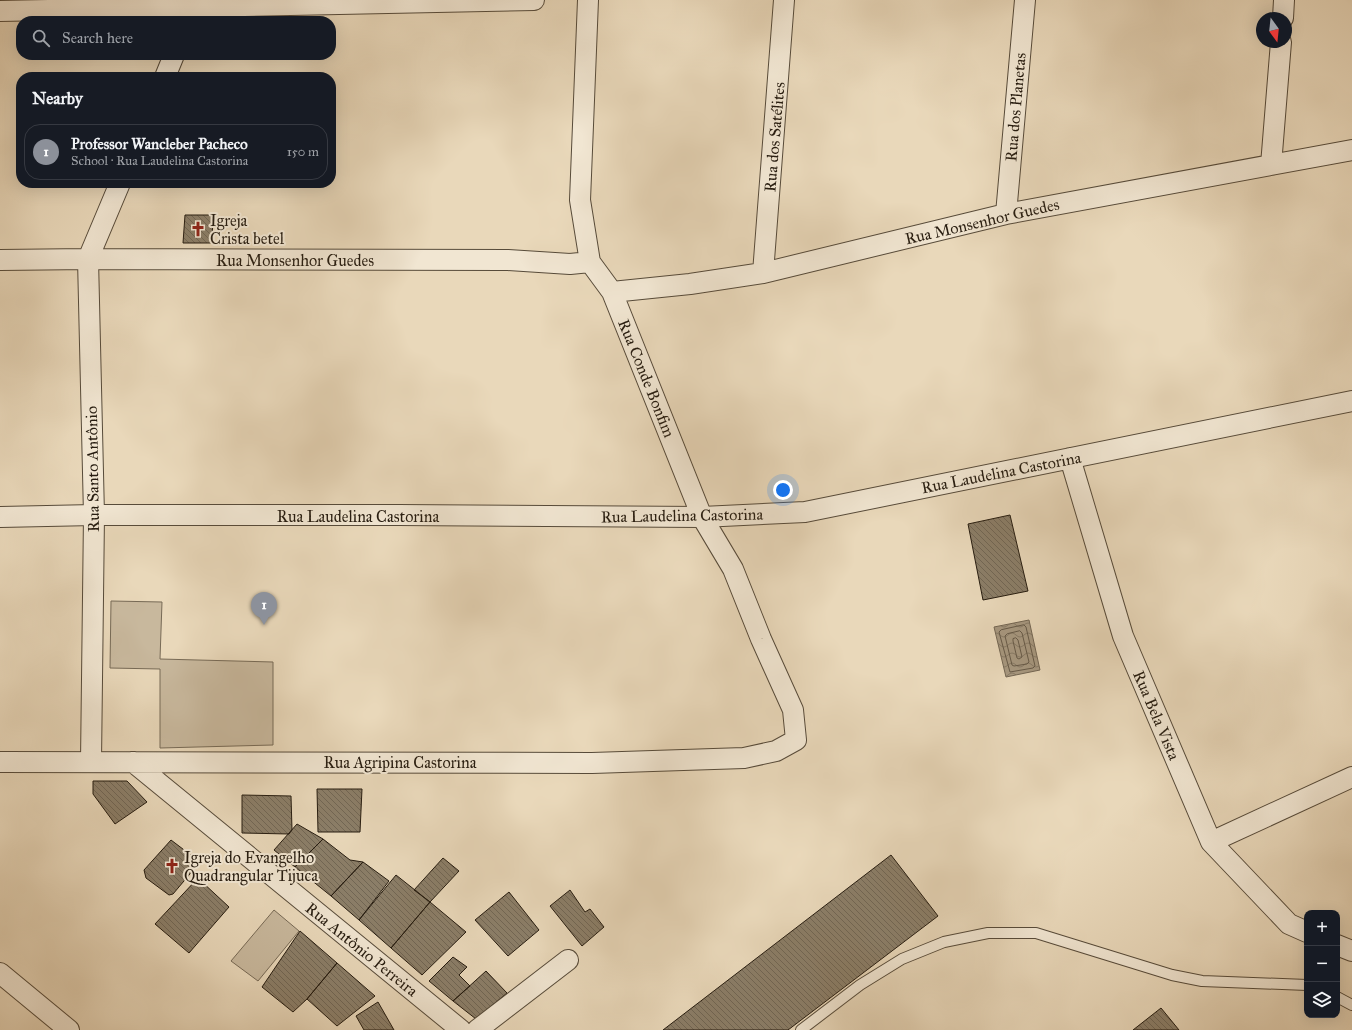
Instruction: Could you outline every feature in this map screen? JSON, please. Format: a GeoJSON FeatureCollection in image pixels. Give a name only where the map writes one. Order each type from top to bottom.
{"type":"FeatureCollection","features":[{"type":"Feature","properties":{"kind":"street"},"geometry":{"type":"LineString","coordinates":[[0,11],[194,9],[534,0]]}},
{"type":"Feature","properties":{"kind":"street","name":"Rua Conde Bonfim"},"geometry":{"type":"LineString","coordinates":[[588,0],[580,200],[590,262],[612,292],[702,517],[733,569],[761,639],[793,710],[796,740]]}},
{"type":"Feature","properties":{"kind":"street","name":"Rua dos Satélites"},"geometry":{"type":"LineString","coordinates":[[762,273],[784,0]]}},
{"type":"Feature","properties":{"kind":"street","name":"Rua dos Planetas"},"geometry":{"type":"LineString","coordinates":[[1006,214],[1024,0]]}},
{"type":"Feature","properties":{"kind":"street"},"geometry":{"type":"LineString","coordinates":[[1283,12],[1284,0]]}},
{"type":"Feature","properties":{"kind":"street"},"geometry":{"type":"LineString","coordinates":[[1271,165],[1281,48]]}},
{"type":"Feature","properties":{"kind":"street"},"geometry":{"type":"LineString","coordinates":[[167,72],[172,60]]}},
{"type":"Feature","properties":{"kind":"street","name":"Rua Monsenhor Guedes"},"geometry":{"type":"LineString","coordinates":[[612,292],[690,284],[762,273],[1006,214],[1352,150]]}},
{"type":"Feature","properties":{"kind":"street","name":"Rua Santo Antônio"},"geometry":{"type":"LineString","coordinates":[[91,761],[94,515],[88,259],[118,188]]}},
{"type":"Feature","properties":{"kind":"street","name":"Rua Monsenhor Guedes"},"geometry":{"type":"LineString","coordinates":[[0,260],[508,260],[570,264],[590,262]]}},
{"type":"Feature","properties":{"kind":"street","name":"Rua Laudelina Castorina"},"geometry":{"type":"LineString","coordinates":[[0,517],[94,515],[702,517],[805,512],[1352,401]]}},
{"type":"Feature","properties":{"kind":"street","name":"Rua Bela Vista"},"geometry":{"type":"LineString","coordinates":[[1070,458],[1123,636],[1211,842],[1289,924],[1304,931]]}},
{"type":"Feature","properties":{"kind":"street","name":"Rua Agripina Castorina"},"geometry":{"type":"LineString","coordinates":[[0,762],[592,763],[744,758],[776,751],[796,740]]}},
{"type":"Feature","properties":{"kind":"street","name":"Rua Antônio Perreira"},"geometry":{"type":"LineString","coordinates":[[133,762],[461,1030]]}},
{"type":"Feature","properties":{"kind":"street"},"geometry":{"type":"LineString","coordinates":[[1211,842],[1352,777]]}},
{"type":"Feature","properties":{"kind":"street"},"geometry":{"type":"LineString","coordinates":[[477,1030],[568,960]]}},
{"type":"Feature","properties":{"kind":"street"},"geometry":{"type":"LineString","coordinates":[[0,972],[69,1030]]}},
{"type":"Feature","properties":{"kind":"lane"},"geometry":{"type":"LineString","coordinates":[[801,1030],[860,985],[902,959],[944,942],[988,933],[1036,933],[1172,975],[1202,981],[1304,985]]}},
{"type":"Feature","properties":{"kind":"lane"},"geometry":{"type":"LineString","coordinates":[[1340,999],[1352,1005]]}},
{"type":"Feature","properties":{"kind":"shaded area"},"geometry":{"type":"Polygon","coordinates":[[[111,601],[162,602],[160,659],[273,662],[273,745],[160,748],[160,669],[110,668],[111,601]]]}},
{"type":"Feature","properties":{"kind":"shaded area"},"geometry":{"type":"Polygon","coordinates":[[[274,910],[299,931],[258,981],[231,961],[274,910]]]}},
{"type":"Feature","properties":{"kind":"water"},"geometry":{"type":"Polygon","coordinates":[[[1029,620],[1040,670],[1006,677],[994,627],[1029,620]]]}},
{"type":"Feature","properties":{"kind":"building","name":"Igreja Crista betel"},"geometry":{"type":"Polygon","coordinates":[[[185,215],[213,215],[212,243],[183,243],[185,215]]]}},
{"type":"Feature","properties":{"kind":"building"},"geometry":{"type":"Polygon","coordinates":[[[1010,515],[1028,591],[983,600],[968,524],[1010,515]]]}},
{"type":"Feature","properties":{"kind":"building"},"geometry":{"type":"Polygon","coordinates":[[[93,781],[127,781],[147,802],[115,824],[93,794],[93,781]]]}},
{"type":"Feature","properties":{"kind":"building"},"geometry":{"type":"Polygon","coordinates":[[[317,789],[362,789],[360,832],[318,832],[317,789]]]}},
{"type":"Feature","properties":{"kind":"building"},"geometry":{"type":"Polygon","coordinates":[[[242,795],[291,796],[292,830],[289,834],[242,833],[242,795]]]}},
{"type":"Feature","properties":{"kind":"building"},"geometry":{"type":"Polygon","coordinates":[[[297,824],[323,839],[295,867],[274,850],[297,824]]]}},
{"type":"Feature","properties":{"kind":"building"},"geometry":{"type":"Polygon","coordinates":[[[323,839],[350,860],[363,862],[331,896],[295,867],[323,839]]]}},
{"type":"Feature","properties":{"kind":"building","name":"Igreja do Evangelho Quadrangular Tijuca"},"geometry":{"type":"Polygon","coordinates":[[[171,840],[200,862],[173,894],[169,895],[146,878],[144,870],[171,840]]]}},
{"type":"Feature","properties":{"kind":"building"},"geometry":{"type":"Polygon","coordinates":[[[891,855],[938,916],[788,1030],[663,1030],[891,855]]]}},
{"type":"Feature","properties":{"kind":"building"},"geometry":{"type":"Polygon","coordinates":[[[443,858],[459,871],[430,902],[414,890],[443,858]]]}},
{"type":"Feature","properties":{"kind":"building"},"geometry":{"type":"Polygon","coordinates":[[[363,862],[389,881],[359,920],[331,896],[363,862]]]}},
{"type":"Feature","properties":{"kind":"building"},"geometry":{"type":"Polygon","coordinates":[[[396,875],[430,902],[391,948],[359,920],[396,875]]]}},
{"type":"Feature","properties":{"kind":"building"},"geometry":{"type":"Polygon","coordinates":[[[197,879],[229,907],[189,953],[155,924],[197,879]]]}},
{"type":"Feature","properties":{"kind":"building"},"geometry":{"type":"Polygon","coordinates":[[[570,890],[585,912],[590,909],[604,927],[582,946],[550,906],[570,890]]]}},
{"type":"Feature","properties":{"kind":"building"},"geometry":{"type":"Polygon","coordinates":[[[509,892],[539,930],[508,956],[475,920],[509,892]]]}},
{"type":"Feature","properties":{"kind":"building"},"geometry":{"type":"Polygon","coordinates":[[[430,902],[466,932],[422,975],[391,948],[430,902]]]}},
{"type":"Feature","properties":{"kind":"building"},"geometry":{"type":"Polygon","coordinates":[[[300,931],[337,963],[307,999],[293,1012],[262,987],[300,931]]]}},
{"type":"Feature","properties":{"kind":"building"},"geometry":{"type":"Polygon","coordinates":[[[453,957],[467,967],[459,975],[470,986],[453,1001],[429,981],[453,957]]]}},
{"type":"Feature","properties":{"kind":"building"},"geometry":{"type":"Polygon","coordinates":[[[337,963],[375,996],[337,1026],[307,999],[337,963]]]}},
{"type":"Feature","properties":{"kind":"building"},"geometry":{"type":"Polygon","coordinates":[[[486,971],[507,993],[476,1019],[453,1001],[486,971]]]}},
{"type":"Feature","properties":{"kind":"building"},"geometry":{"type":"Polygon","coordinates":[[[378,1002],[394,1030],[364,1030],[356,1016],[378,1002]]]}},
{"type":"Feature","properties":{"kind":"building"},"geometry":{"type":"Polygon","coordinates":[[[1161,1008],[1179,1030],[1133,1030],[1161,1008]]]}},
{"type":"Feature","properties":{"kind":"place","name":"Igreja Crista betel"},"geometry":{"type":"Point","coordinates":[198,229]}},
{"type":"Feature","properties":{"kind":"place","name":"Professor Wancleber Pacheco"},"geometry":{"type":"Point","coordinates":[264,625]}},
{"type":"Feature","properties":{"kind":"place","name":"Igreja do Evangelho Quadrangular Tijuca"},"geometry":{"type":"Point","coordinates":[172,866]}}]}
